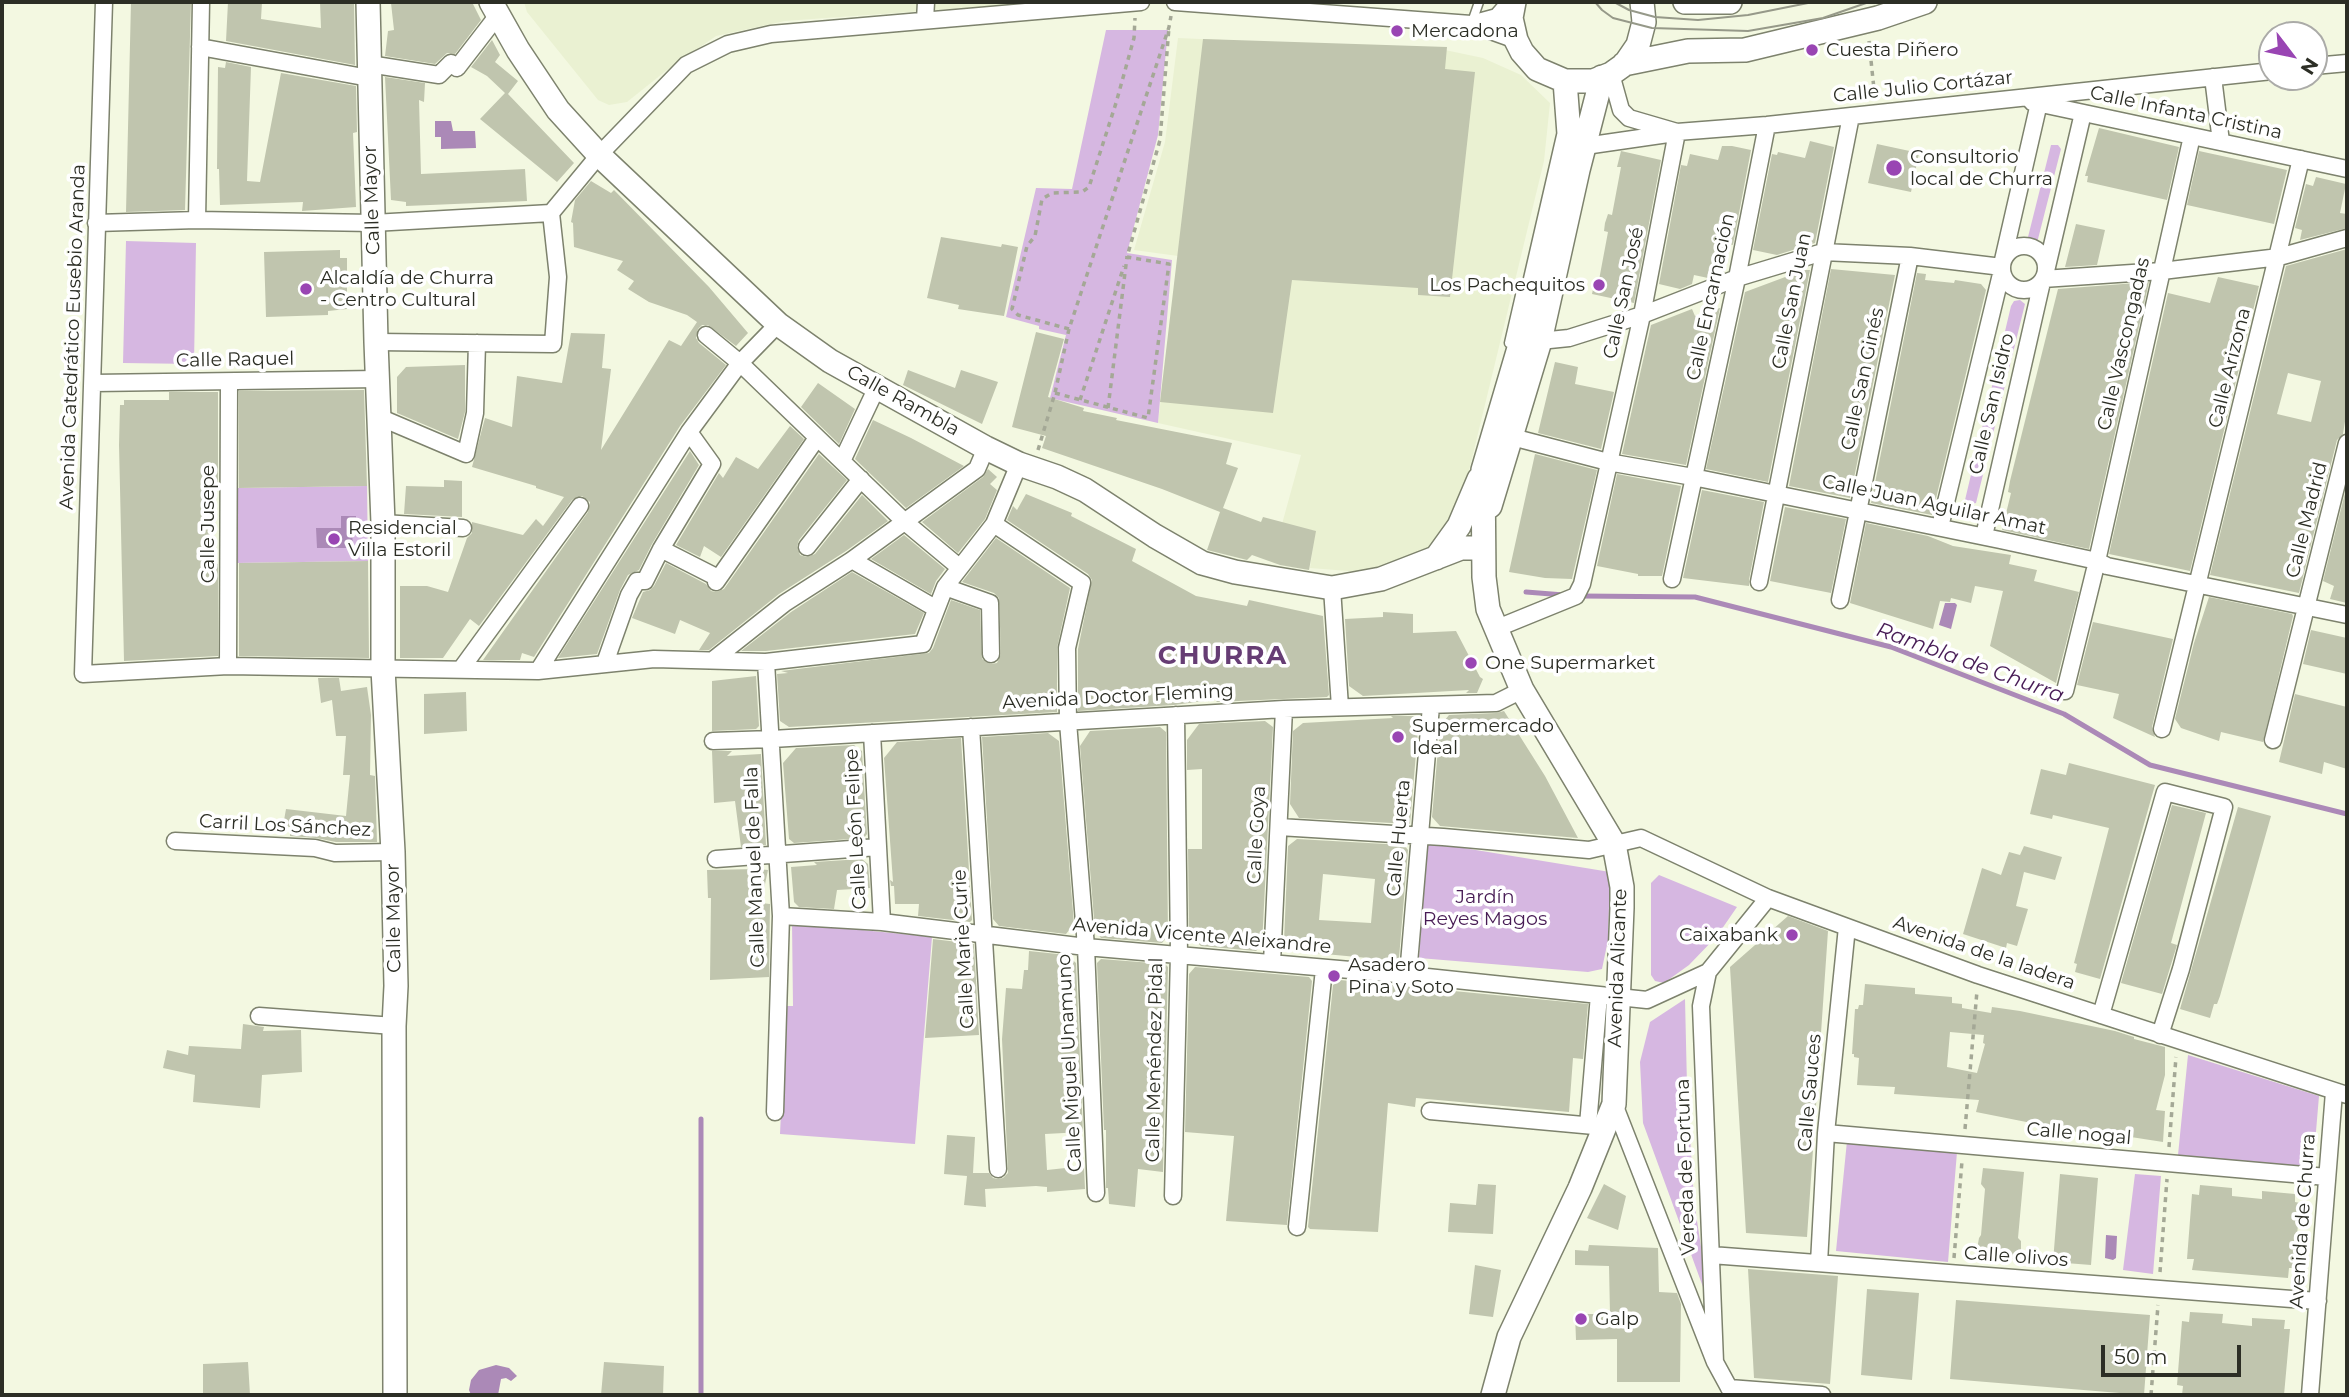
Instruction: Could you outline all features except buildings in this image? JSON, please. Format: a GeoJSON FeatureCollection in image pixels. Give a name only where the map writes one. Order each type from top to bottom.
{"type":"FeatureCollection","features":[{"type":"Feature","properties":{"kind":"street","name":"Avenida Catedrático Eusebio Aranda"},"geometry":{"type":"LineString","coordinates":[[104,2],[83,674],[228,666]]}},
{"type":"Feature","properties":{"kind":"street"},"geometry":{"type":"LineString","coordinates":[[197,220],[201,2]]}},
{"type":"Feature","properties":{"kind":"street","name":"Calle Mayor"},"geometry":{"type":"LineString","coordinates":[[368,2],[383,523],[383,670],[393,852],[396,986],[395,1395]]}},
{"type":"Feature","properties":{"kind":"street"},"geometry":{"type":"LineString","coordinates":[[925,20],[926,2]]}},
{"type":"Feature","properties":{"kind":"street"},"geometry":{"type":"LineString","coordinates":[[376,342],[553,344],[558,277],[551,213],[599,155],[686,65],[728,44],[771,34],[1141,2]]}},
{"type":"Feature","properties":{"kind":"street"},"geometry":{"type":"LineString","coordinates":[[1471,24],[1497,17],[1512,2]]}},
{"type":"Feature","properties":{"kind":"street"},"geometry":{"type":"LineString","coordinates":[[1512,2],[1511,18],[1522,52],[1537,69],[1565,81],[1593,81],[1613,72],[1688,51],[1745,50],[1866,21],[1925,2]]}},
{"type":"Feature","properties":{"kind":"street"},"geometry":{"type":"LineString","coordinates":[[1436,558],[1459,526],[1483,470],[1530,342],[1585,146],[1613,72],[1638,45],[1644,22],[1642,2]]}},
{"type":"Feature","properties":{"kind":"street"},"geometry":{"type":"LineString","coordinates":[[1685,2],[1730,2]]}},
{"type":"Feature","properties":{"kind":"street"},"geometry":{"type":"LineString","coordinates":[[200,47],[369,71],[439,75],[450,63],[457,68],[494,8]]}},
{"type":"Feature","properties":{"kind":"street","name":"Calle Rambla"},"geometry":{"type":"LineString","coordinates":[[494,8],[558,110],[599,155],[778,324],[830,361],[986,448],[1085,490],[1202,563],[1271,579],[1332,588],[1381,579],[1483,537]]}},
{"type":"Feature","properties":{"kind":"street"},"geometry":{"type":"LineString","coordinates":[[1173,8],[1471,24],[1516,40]]}},
{"type":"Feature","properties":{"kind":"street"},"geometry":{"type":"LineString","coordinates":[[2328,65],[2347,63]]}},
{"type":"Feature","properties":{"kind":"street","name":"Calle Julio Cortázar"},"geometry":{"type":"LineString","coordinates":[[1613,72],[1621,110],[1629,118],[1677,132],[1767,125],[2258,72]]}},
{"type":"Feature","properties":{"kind":"street"},"geometry":{"type":"LineString","coordinates":[[2213,77],[2221,142]]}},
{"type":"Feature","properties":{"kind":"street"},"geometry":{"type":"LineString","coordinates":[[1483,537],[1511,437],[1530,342],[1549,222],[1569,134],[1565,81]]}},
{"type":"Feature","properties":{"kind":"street","name":"Calle Infanta Cristina"},"geometry":{"type":"LineString","coordinates":[[2016,98],[2347,169]]}},
{"type":"Feature","properties":{"kind":"street"},"geometry":{"type":"LineString","coordinates":[[1940,527],[2039,103]]}},
{"type":"Feature","properties":{"kind":"street","name":"Calle San Isidro"},"geometry":{"type":"LineString","coordinates":[[1984,536],[2083,113]]}},
{"type":"Feature","properties":{"kind":"street","name":"Calle San Juan"},"geometry":{"type":"LineString","coordinates":[[1759,582],[1822,252],[1851,116]]}},
{"type":"Feature","properties":{"kind":"street","name":"Calle Encarnación"},"geometry":{"type":"LineString","coordinates":[[1672,579],[1767,125]]}},
{"type":"Feature","properties":{"kind":"street"},"geometry":{"type":"LineString","coordinates":[[1585,146],[1677,132]]}},
{"type":"Feature","properties":{"kind":"street","name":"Calle San José"},"geometry":{"type":"LineString","coordinates":[[1491,619],[1576,596],[1582,584],[1642,315],[1677,132]]}},
{"type":"Feature","properties":{"kind":"street","name":"Calle Vascongadas"},"geometry":{"type":"LineString","coordinates":[[2065,691],[2097,561],[2192,136]]}},
{"type":"Feature","properties":{"kind":"street","name":"Calle Arizona"},"geometry":{"type":"LineString","coordinates":[[2162,729],[2301,159]]}},
{"type":"Feature","properties":{"kind":"street"},"geometry":{"type":"LineString","coordinates":[[96,223],[197,220],[373,223],[551,213]]}},
{"type":"Feature","properties":{"kind":"street"},"geometry":{"type":"LineString","coordinates":[[2044,277],[2043,257],[2033,247],[2012,249],[2002,266],[2007,282],[2018,289],[2031,289],[2044,277],[2162,271],[2278,257],[2347,238]]}},
{"type":"Feature","properties":{"kind":"street"},"geometry":{"type":"LineString","coordinates":[[1530,342],[1569,338],[1642,315],[1737,278],[1822,252],[1910,256],[2002,266]]}},
{"type":"Feature","properties":{"kind":"street","name":"Calle San Ginés"},"geometry":{"type":"LineString","coordinates":[[1840,600],[1910,256]]}},
{"type":"Feature","properties":{"kind":"street"},"geometry":{"type":"LineString","coordinates":[[538,671],[689,432],[740,363],[778,324]]}},
{"type":"Feature","properties":{"kind":"street"},"geometry":{"type":"LineString","coordinates":[[706,335],[740,363],[905,522],[959,567]]}},
{"type":"Feature","properties":{"kind":"street"},"geometry":{"type":"LineString","coordinates":[[379,417],[466,454],[475,413],[477,343]]}},
{"type":"Feature","properties":{"kind":"street","name":"Calle Raquel"},"geometry":{"type":"LineString","coordinates":[[94,383],[378,379]]}},
{"type":"Feature","properties":{"kind":"street","name":"Calle Jusepe"},"geometry":{"type":"LineString","coordinates":[[228,666],[229,382]]}},
{"type":"Feature","properties":{"kind":"street"},"geometry":{"type":"LineString","coordinates":[[842,461],[877,387]]}},
{"type":"Feature","properties":{"kind":"street"},"geometry":{"type":"LineString","coordinates":[[605,663],[629,595],[637,581],[645,581],[712,464],[689,432]]}},
{"type":"Feature","properties":{"kind":"street","name":"Calle Juan Aguilar Amat"},"geometry":{"type":"LineString","coordinates":[[1511,437],[1608,462],[1984,536],[2097,561],[2107,566],[2347,614]]}},
{"type":"Feature","properties":{"kind":"street"},"geometry":{"type":"LineString","coordinates":[[661,549],[717,580],[817,438]]}},
{"type":"Feature","properties":{"kind":"street","name":"Calle Madrid"},"geometry":{"type":"LineString","coordinates":[[2273,740],[2347,443]]}},
{"type":"Feature","properties":{"kind":"street"},"geometry":{"type":"LineString","coordinates":[[713,660],[785,603],[852,560],[977,469],[986,448]]}},
{"type":"Feature","properties":{"kind":"street"},"geometry":{"type":"LineString","coordinates":[[228,666],[538,671],[654,659],[766,662],[923,644],[945,587],[994,524],[1026,466]]}},
{"type":"Feature","properties":{"kind":"street","name":"Avenida Alicante"},"geometry":{"type":"LineString","coordinates":[[1483,470],[1483,537],[1491,619],[1522,690],[1614,844],[1622,887],[1609,996],[1614,1104],[1596,1126],[1580,1188],[1509,1337],[1493,1395]]}},
{"type":"Feature","properties":{"kind":"street"},"geometry":{"type":"LineString","coordinates":[[807,547],[861,480]]}},
{"type":"Feature","properties":{"kind":"street"},"geometry":{"type":"LineString","coordinates":[[461,669],[580,506]]}},
{"type":"Feature","properties":{"kind":"street"},"geometry":{"type":"LineString","coordinates":[[383,523],[463,528]]}},
{"type":"Feature","properties":{"kind":"street","name":"Calle Miguel Unamuno"},"geometry":{"type":"LineString","coordinates":[[994,524],[1082,583],[1067,648],[1068,722],[1086,947],[1096,1193]]}},
{"type":"Feature","properties":{"kind":"street"},"geometry":{"type":"LineString","coordinates":[[852,560],[935,608]]}},
{"type":"Feature","properties":{"kind":"street"},"geometry":{"type":"LineString","coordinates":[[945,587],[990,603],[991,654]]}},
{"type":"Feature","properties":{"kind":"street"},"geometry":{"type":"LineString","coordinates":[[1332,588],[1340,707]]}},
{"type":"Feature","properties":{"kind":"street","name":"Calle Manuel de Falla"},"geometry":{"type":"LineString","coordinates":[[766,662],[781,916],[775,1112]]}},
{"type":"Feature","properties":{"kind":"street","name":"Avenida Doctor Fleming"},"geometry":{"type":"LineString","coordinates":[[713,741],[1284,709],[1496,703],[1522,690]]}},
{"type":"Feature","properties":{"kind":"street","name":"Calle Huerta"},"geometry":{"type":"LineString","coordinates":[[1408,975],[1431,706]]}},
{"type":"Feature","properties":{"kind":"street","name":"Calle Goya"},"geometry":{"type":"LineString","coordinates":[[1272,963],[1284,709]]}},
{"type":"Feature","properties":{"kind":"street","name":"Calle Menéndez Pidal"},"geometry":{"type":"LineString","coordinates":[[1173,1196],[1179,954],[1175,715]]}},
{"type":"Feature","properties":{"kind":"street","name":"Calle Marie Curie"},"geometry":{"type":"LineString","coordinates":[[971,727],[998,1169]]}},
{"type":"Feature","properties":{"kind":"street","name":"Calle León Felipe"},"geometry":{"type":"LineString","coordinates":[[872,733],[882,922]]}},
{"type":"Feature","properties":{"kind":"street"},"geometry":{"type":"LineString","coordinates":[[2101,1015],[2165,792],[2224,807],[2160,1035]]}},
{"type":"Feature","properties":{"kind":"street","name":"Avenida de la ladera"},"geometry":{"type":"LineString","coordinates":[[1279,827],[1589,850],[1641,838],[1768,898],[1847,927],[1979,975],[2341,1093]]}},
{"type":"Feature","properties":{"kind":"street","name":"Carril Los Sánchez"},"geometry":{"type":"LineString","coordinates":[[176,841],[315,848],[335,853],[393,852]]}},
{"type":"Feature","properties":{"kind":"street"},"geometry":{"type":"LineString","coordinates":[[716,859],[878,848]]}},
{"type":"Feature","properties":{"kind":"street"},"geometry":{"type":"LineString","coordinates":[[1707,972],[1768,898]]}},
{"type":"Feature","properties":{"kind":"street","name":"Avenida Vicente Aleixandre"},"geometry":{"type":"LineString","coordinates":[[781,916],[882,922],[1086,947],[1408,975],[1647,1000],[1707,972]]}},
{"type":"Feature","properties":{"kind":"street","name":"Calle Sauces"},"geometry":{"type":"LineString","coordinates":[[1819,1263],[1826,1133],[1847,927]]}},
{"type":"Feature","properties":{"kind":"street"},"geometry":{"type":"LineString","coordinates":[[1297,1227],[1324,969]]}},
{"type":"Feature","properties":{"kind":"street","name":"Vereda de Fortuna"},"geometry":{"type":"LineString","coordinates":[[1707,972],[1701,1006],[1715,1362]]}},
{"type":"Feature","properties":{"kind":"street"},"geometry":{"type":"LineString","coordinates":[[1430,1111],[1596,1126],[1609,996]]}},
{"type":"Feature","properties":{"kind":"street"},"geometry":{"type":"LineString","coordinates":[[259,1016],[394,1026]]}},
{"type":"Feature","properties":{"kind":"street","name":"Avenida de Churra"},"geometry":{"type":"LineString","coordinates":[[2310,1395],[2328,1177],[2341,1093]]}},
{"type":"Feature","properties":{"kind":"street","name":"Vereda de Fortuna"},"geometry":{"type":"LineString","coordinates":[[1614,1104],[1715,1362],[1731,1392]]}},
{"type":"Feature","properties":{"kind":"street","name":"Calle nogal"},"geometry":{"type":"LineString","coordinates":[[1826,1133],[2328,1177]]}},
{"type":"Feature","properties":{"kind":"street","name":"Calle olivos"},"geometry":{"type":"LineString","coordinates":[[1711,1255],[2318,1301]]}},
{"type":"Feature","properties":{"kind":"street"},"geometry":{"type":"LineString","coordinates":[[1731,1392],[1822,1395]]}},
{"type":"Feature","properties":{"kind":"lane"},"geometry":{"type":"LineString","coordinates":[[1471,24],[1479,2]]}},
{"type":"Feature","properties":{"kind":"lane"},"geometry":{"type":"LineString","coordinates":[[1533,242],[1549,222]]}},
{"type":"Feature","properties":{"kind":"lane"},"geometry":{"type":"LineString","coordinates":[[1524,280],[1508,343],[1530,342]]}},
{"type":"Feature","properties":{"kind":"path"},"geometry":{"type":"LineString","coordinates":[[1069,329],[1018,315],[1012,309],[1027,246],[1035,236],[1042,199],[1052,194],[1082,192],[1089,187],[1134,38],[1136,2]]}},
{"type":"Feature","properties":{"kind":"path"},"geometry":{"type":"LineString","coordinates":[[1026,466],[1055,393],[1069,329],[1173,8]]}},
{"type":"Feature","properties":{"kind":"path"},"geometry":{"type":"LineString","coordinates":[[1866,21],[1877,113]]}},
{"type":"Feature","properties":{"kind":"path"},"geometry":{"type":"LineString","coordinates":[[1080,400],[1127,257],[1160,139],[1169,27]]}},
{"type":"Feature","properties":{"kind":"path"},"geometry":{"type":"LineString","coordinates":[[1055,393],[1148,418],[1169,264],[1127,257]]}},
{"type":"Feature","properties":{"kind":"path"},"geometry":{"type":"LineString","coordinates":[[1108,408],[1127,257]]}},
{"type":"Feature","properties":{"kind":"path"},"geometry":{"type":"LineString","coordinates":[[1952,1273],[1979,975]]}},
{"type":"Feature","properties":{"kind":"path"},"geometry":{"type":"LineString","coordinates":[[2151,1395],[2177,1041]]}},
{"type":"Feature","properties":{"kind":"shaded area"},"geometry":{"type":"Polygon","coordinates":[[[524,2],[1048,2],[785,21],[716,36],[627,102],[609,105],[598,100],[527,12],[524,2]]]}},
{"type":"Feature","properties":{"kind":"shaded area"},"geometry":{"type":"Polygon","coordinates":[[[1178,38],[1445,50],[1483,58],[1521,75],[1550,103],[1544,161],[1458,516],[1418,563],[1374,573],[1310,568],[1315,531],[1282,524],[1301,455],[1158,423],[1178,256],[1134,250],[1165,142],[1178,38]]]}},
{"type":"Feature","properties":{"kind":"shaded area"},"geometry":{"type":"Polygon","coordinates":[[[435,121],[451,121],[453,131],[475,131],[476,148],[441,149],[441,137],[435,137],[435,121]]]}},
{"type":"Feature","properties":{"kind":"shaded area","name":"Residencial Villa Estoril"},"geometry":{"type":"Polygon","coordinates":[[[341,516],[356,516],[356,530],[352,531],[353,548],[317,548],[316,528],[341,528],[341,516]]]}},
{"type":"Feature","properties":{"kind":"shaded area"},"geometry":{"type":"Polygon","coordinates":[[[1945,603],[1957,605],[1951,629],[1939,625],[1945,603]]]}},
{"type":"Feature","properties":{"kind":"shaded area"},"geometry":{"type":"Polygon","coordinates":[[[2106,1235],[2117,1236],[2116,1258],[2113,1260],[2105,1258],[2106,1235]]]}},
{"type":"Feature","properties":{"kind":"shaded area"},"geometry":{"type":"Polygon","coordinates":[[[496,1365],[509,1368],[517,1376],[511,1381],[501,1379],[498,1395],[471,1395],[471,1380],[479,1370],[496,1365]]]}},
{"type":"Feature","properties":{"kind":"green space"},"geometry":{"type":"Polygon","coordinates":[[[1106,30],[1168,30],[1158,135],[1127,253],[1172,260],[1158,423],[1050,398],[1066,335],[1006,317],[1036,188],[1072,189],[1106,30]]]}},
{"type":"Feature","properties":{"kind":"green space"},"geometry":{"type":"Polygon","coordinates":[[[2051,145],[2058,145],[2061,149],[2036,243],[2028,237],[2051,145]]]}},
{"type":"Feature","properties":{"kind":"green space"},"geometry":{"type":"Polygon","coordinates":[[[126,241],[196,243],[194,364],[123,363],[126,241]]]}},
{"type":"Feature","properties":{"kind":"green space"},"geometry":{"type":"Polygon","coordinates":[[[2020,300],[2025,304],[1976,503],[1968,505],[1965,500],[2011,306],[2014,301],[2020,300]]]}},
{"type":"Feature","properties":{"kind":"green space","name":"Residencial Villa Estoril"},"geometry":{"type":"Polygon","coordinates":[[[367,486],[368,561],[237,563],[236,488],[367,486]]]}},
{"type":"Feature","properties":{"kind":"green space","name":"Jardín Reyes Magos"},"geometry":{"type":"Polygon","coordinates":[[[1427,842],[1610,872],[1608,940],[1602,969],[1588,972],[1419,958],[1427,842]]]}},
{"type":"Feature","properties":{"kind":"green space"},"geometry":{"type":"Polygon","coordinates":[[[1659,875],[1737,907],[1717,936],[1689,965],[1664,983],[1655,981],[1651,975],[1651,883],[1659,875]]]}},
{"type":"Feature","properties":{"kind":"green space"},"geometry":{"type":"Polygon","coordinates":[[[792,923],[932,937],[915,1144],[780,1134],[786,1006],[793,1006],[792,923]]]}},
{"type":"Feature","properties":{"kind":"green space"},"geometry":{"type":"Polygon","coordinates":[[[1685,999],[1694,1201],[1706,1280],[1703,1287],[1643,1123],[1640,1062],[1650,1022],[1685,999]]]}},
{"type":"Feature","properties":{"kind":"green space"},"geometry":{"type":"Polygon","coordinates":[[[2188,1055],[2319,1096],[2313,1167],[2178,1155],[2188,1055]]]}},
{"type":"Feature","properties":{"kind":"green space"},"geometry":{"type":"Polygon","coordinates":[[[1847,1141],[1957,1152],[1948,1262],[1836,1251],[1847,1141]]]}},
{"type":"Feature","properties":{"kind":"green space"},"geometry":{"type":"Polygon","coordinates":[[[2135,1174],[2161,1176],[2153,1274],[2123,1270],[2135,1174]]]}},
{"type":"Feature","properties":{"kind":"waterway","name":"Rambla de Churra"},"geometry":{"type":"LineString","coordinates":[[1526,592],[1564,595]]}},
{"type":"Feature","properties":{"kind":"waterway","name":"Rambla de Churra"},"geometry":{"type":"LineString","coordinates":[[1581,596],[1695,597],[1891,647],[2064,714],[2150,765],[2347,814]]}},
{"type":"Feature","properties":{"kind":"waterway"},"geometry":{"type":"LineString","coordinates":[[701,1119],[701,1395]]}},
{"type":"Feature","properties":{"kind":"tram line"},"geometry":{"type":"LineString","coordinates":[[1595,2],[1613,18],[1652,28],[1748,31],[1823,18],[1869,2]]}},
{"type":"Feature","properties":{"kind":"tram line"},"geometry":{"type":"LineString","coordinates":[[1614,2],[1629,10],[1655,17],[1698,20],[1748,15],[1813,2]]}},
{"type":"Feature","properties":{"kind":"place","name":"Mercadona"},"geometry":{"type":"Point","coordinates":[1397,31]}},
{"type":"Feature","properties":{"kind":"place","name":"Cuesta Piñero"},"geometry":{"type":"Point","coordinates":[1812,50]}},
{"type":"Feature","properties":{"kind":"place","name":"Consultorio local de Churra"},"geometry":{"type":"Point","coordinates":[1894,168]}},
{"type":"Feature","properties":{"kind":"place","name":"Los Pachequitos"},"geometry":{"type":"Point","coordinates":[1599,285]}},
{"type":"Feature","properties":{"kind":"place","name":"Alcaldía de Churra - Centro Cultural"},"geometry":{"type":"Point","coordinates":[306,289]}},
{"type":"Feature","properties":{"kind":"place","name":"Residencial Villa Estoril"},"geometry":{"type":"Point","coordinates":[334,539]}},
{"type":"Feature","properties":{"kind":"place","name":"One Supermarket"},"geometry":{"type":"Point","coordinates":[1471,663]}},
{"type":"Feature","properties":{"kind":"place","name":"Supermercado Ideal"},"geometry":{"type":"Point","coordinates":[1398,737]}},
{"type":"Feature","properties":{"kind":"place","name":"Caixabank"},"geometry":{"type":"Point","coordinates":[1792,935]}},
{"type":"Feature","properties":{"kind":"place","name":"Asadero Pina y Soto"},"geometry":{"type":"Point","coordinates":[1334,976]}},
{"type":"Feature","properties":{"kind":"place","name":"Galp"},"geometry":{"type":"Point","coordinates":[1581,1319]}},
{"type":"Feature","properties":{"kind":"district","name":"CHURRA"},"geometry":{"type":"Point","coordinates":[1223,656]}}]}
